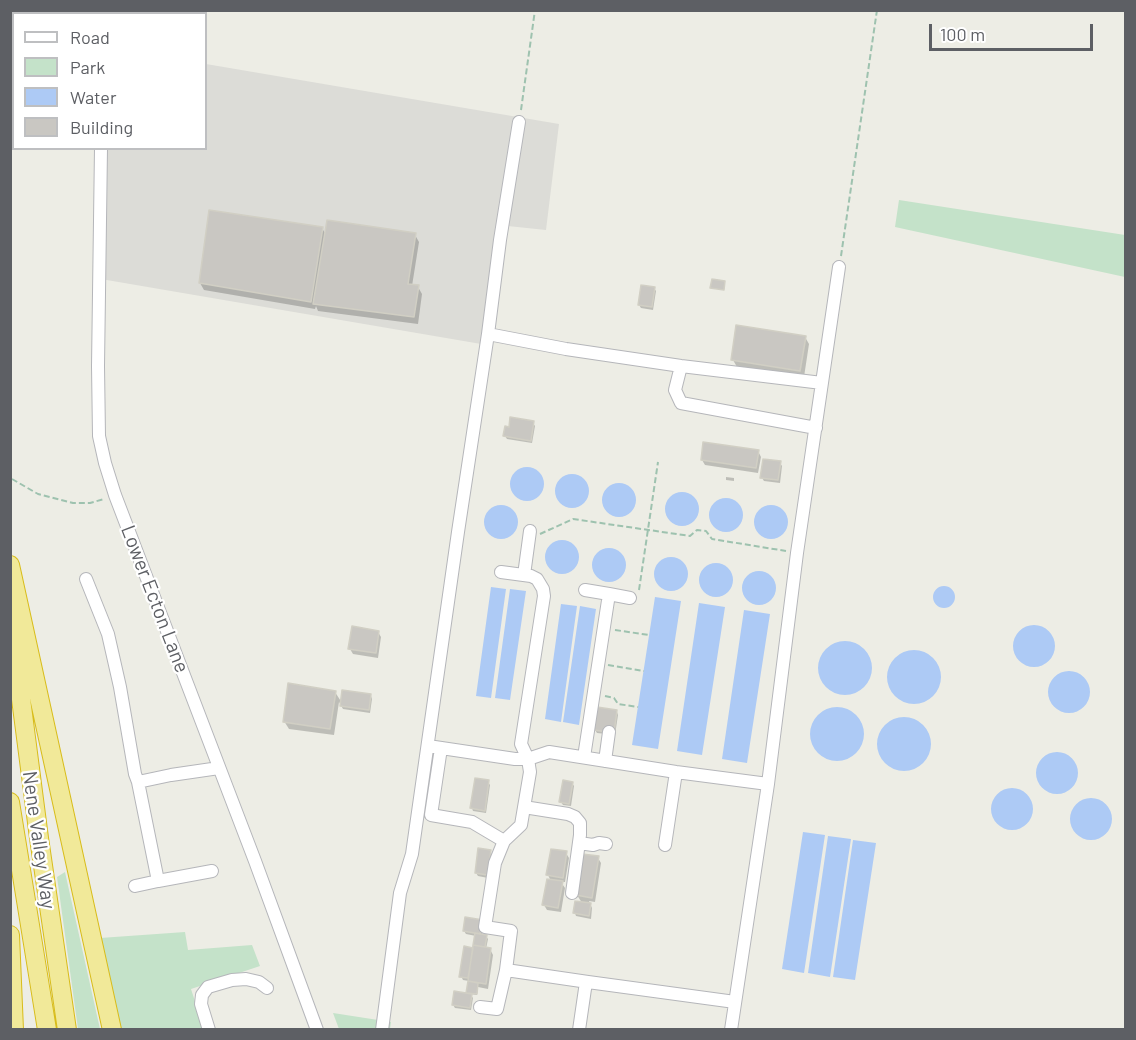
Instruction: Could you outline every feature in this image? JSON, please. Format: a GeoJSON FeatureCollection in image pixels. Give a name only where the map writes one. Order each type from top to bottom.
{"type":"FeatureCollection","features":[{"type":"Feature","properties":{"kind":"highway"},"geometry":{"type":"LineString","coordinates":[[10,565],[112,1029]]}},
{"type":"Feature","properties":{"kind":"highway","name":"Nene Valley Way"},"geometry":{"type":"LineString","coordinates":[[10,614],[67,1029]]}},
{"type":"Feature","properties":{"kind":"highway","name":"Nene Valley Way"},"geometry":{"type":"LineString","coordinates":[[10,802],[46,1029]]}},
{"type":"Feature","properties":{"kind":"highway"},"geometry":{"type":"LineString","coordinates":[[10,935],[14,1029]]}},
{"type":"Feature","properties":{"kind":"street"},"geometry":{"type":"LineString","coordinates":[[382,1029],[400,893],[412,854],[519,122]]}},
{"type":"Feature","properties":{"kind":"street","name":"Lower Ecton Lane"},"geometry":{"type":"LineString","coordinates":[[101,150],[98,366],[99,436],[105,463],[115,495],[317,1029]]}},
{"type":"Feature","properties":{"kind":"street"},"geometry":{"type":"LineString","coordinates":[[731,1029],[768,784],[797,553],[839,267]]}},
{"type":"Feature","properties":{"kind":"street"},"geometry":{"type":"LineString","coordinates":[[488,334],[566,349],[681,366],[822,383]]}},
{"type":"Feature","properties":{"kind":"street"},"geometry":{"type":"LineString","coordinates":[[681,366],[675,390],[681,403],[816,428]]}},
{"type":"Feature","properties":{"kind":"street"},"geometry":{"type":"LineString","coordinates":[[524,575],[529,535]]}},
{"type":"Feature","properties":{"kind":"street"},"geometry":{"type":"LineString","coordinates":[[480,1007],[497,1009],[506,969],[511,931],[485,927],[495,863],[504,842],[521,825],[530,772],[528,759],[521,744],[544,596],[537,579],[501,572]]}},
{"type":"Feature","properties":{"kind":"street"},"geometry":{"type":"LineString","coordinates":[[86,579],[108,634],[158,881]]}},
{"type":"Feature","properties":{"kind":"street"},"geometry":{"type":"LineString","coordinates":[[585,590],[630,598]]}},
{"type":"Feature","properties":{"kind":"street"},"geometry":{"type":"LineString","coordinates":[[584,758],[609,594]]}},
{"type":"Feature","properties":{"kind":"street"},"geometry":{"type":"LineString","coordinates":[[605,761],[609,732]]}},
{"type":"Feature","properties":{"kind":"street"},"geometry":{"type":"LineString","coordinates":[[428,746],[515,759],[528,759],[549,752],[768,784]]}},
{"type":"Feature","properties":{"kind":"street"},"geometry":{"type":"LineString","coordinates":[[441,748],[431,815],[472,822],[504,842]]}},
{"type":"Feature","properties":{"kind":"street"},"geometry":{"type":"LineString","coordinates":[[138,782],[219,768]]}},
{"type":"Feature","properties":{"kind":"street"},"geometry":{"type":"LineString","coordinates":[[664,845],[676,772]]}},
{"type":"Feature","properties":{"kind":"street"},"geometry":{"type":"LineString","coordinates":[[524,807],[568,814],[580,823],[572,893]]}},
{"type":"Feature","properties":{"kind":"street"},"geometry":{"type":"LineString","coordinates":[[579,843],[606,844]]}},
{"type":"Feature","properties":{"kind":"street"},"geometry":{"type":"LineString","coordinates":[[135,886],[212,871]]}},
{"type":"Feature","properties":{"kind":"street"},"geometry":{"type":"LineString","coordinates":[[506,969],[735,1002]]}},
{"type":"Feature","properties":{"kind":"street"},"geometry":{"type":"LineString","coordinates":[[209,1029],[201,1004],[202,995],[208,987],[246,978],[259,982],[267,988]]}},
{"type":"Feature","properties":{"kind":"street"},"geometry":{"type":"LineString","coordinates":[[579,1029],[586,982]]}},
{"type":"Feature","properties":{"kind":"path"},"geometry":{"type":"LineString","coordinates":[[519,122],[535,10]]}},
{"type":"Feature","properties":{"kind":"path"},"geometry":{"type":"LineString","coordinates":[[839,267],[877,10]]}},
{"type":"Feature","properties":{"kind":"path"},"geometry":{"type":"LineString","coordinates":[[630,598],[639,590],[658,462]]}},
{"type":"Feature","properties":{"kind":"path"},"geometry":{"type":"LineString","coordinates":[[12,479],[38,494],[73,503],[90,503],[115,495]]}},
{"type":"Feature","properties":{"kind":"path"},"geometry":{"type":"LineString","coordinates":[[529,535],[573,519],[690,536],[697,530],[706,531],[711,539],[797,553]]}},
{"type":"Feature","properties":{"kind":"path"},"geometry":{"type":"LineString","coordinates":[[604,628],[649,635]]}},
{"type":"Feature","properties":{"kind":"path"},"geometry":{"type":"LineString","coordinates":[[598,663],[644,671]]}},
{"type":"Feature","properties":{"kind":"path"},"geometry":{"type":"LineString","coordinates":[[594,694],[614,698],[618,704],[638,706]]}},
{"type":"Feature","properties":{"kind":"shaded area"},"geometry":{"type":"Polygon","coordinates":[[[207,64],[559,124],[546,230],[508,226],[487,345],[95,278],[97,150],[207,150],[207,64]]]}},
{"type":"Feature","properties":{"kind":"green space"},"geometry":{"type":"Polygon","coordinates":[[[899,200],[1125,235],[1125,277],[895,227],[899,200]]]}},
{"type":"Feature","properties":{"kind":"green space"},"geometry":{"type":"Polygon","coordinates":[[[65,872],[100,1029],[78,1029],[57,877],[65,872]]]}},
{"type":"Feature","properties":{"kind":"green space"},"geometry":{"type":"Polygon","coordinates":[[[185,932],[188,950],[252,945],[260,966],[191,989],[204,1029],[115,1029],[100,938],[185,932]]]}},
{"type":"Feature","properties":{"kind":"green space"},"geometry":{"type":"Polygon","coordinates":[[[333,1013],[391,1022],[390,1029],[339,1029],[333,1013]]]}},
{"type":"Feature","properties":{"kind":"water"},"geometry":{"type":"Polygon","coordinates":[[[527,467],[539,472],[544,484],[539,496],[527,501],[515,496],[510,484],[515,472],[527,467]]]}},
{"type":"Feature","properties":{"kind":"water"},"geometry":{"type":"Polygon","coordinates":[[[572,474],[584,479],[589,491],[584,503],[572,508],[560,503],[555,491],[560,479],[572,474]]]}},
{"type":"Feature","properties":{"kind":"water"},"geometry":{"type":"Polygon","coordinates":[[[619,483],[631,488],[636,500],[631,512],[619,517],[607,512],[602,500],[607,488],[619,483]]]}},
{"type":"Feature","properties":{"kind":"water"},"geometry":{"type":"Polygon","coordinates":[[[682,492],[694,497],[699,509],[694,521],[682,526],[670,521],[665,509],[670,497],[682,492]]]}},
{"type":"Feature","properties":{"kind":"water"},"geometry":{"type":"Polygon","coordinates":[[[726,498],[738,503],[743,515],[738,527],[726,532],[714,527],[709,515],[714,503],[726,498]]]}},
{"type":"Feature","properties":{"kind":"water"},"geometry":{"type":"Polygon","coordinates":[[[501,505],[513,510],[518,522],[513,534],[501,539],[489,534],[484,522],[489,510],[501,505]]]}},
{"type":"Feature","properties":{"kind":"water"},"geometry":{"type":"Polygon","coordinates":[[[771,505],[783,510],[788,522],[783,534],[771,539],[759,534],[754,522],[759,510],[771,505]]]}},
{"type":"Feature","properties":{"kind":"water"},"geometry":{"type":"Polygon","coordinates":[[[562,540],[574,545],[579,557],[574,569],[562,574],[550,569],[545,557],[550,545],[562,540]]]}},
{"type":"Feature","properties":{"kind":"water"},"geometry":{"type":"Polygon","coordinates":[[[609,548],[621,553],[626,565],[621,577],[609,582],[597,577],[592,565],[597,553],[609,548]]]}},
{"type":"Feature","properties":{"kind":"water"},"geometry":{"type":"Polygon","coordinates":[[[671,557],[683,562],[688,574],[683,586],[671,591],[659,586],[654,574],[659,562],[671,557]]]}},
{"type":"Feature","properties":{"kind":"water"},"geometry":{"type":"Polygon","coordinates":[[[716,563],[728,568],[733,580],[728,592],[716,597],[704,592],[699,580],[704,568],[716,563]]]}},
{"type":"Feature","properties":{"kind":"water"},"geometry":{"type":"Polygon","coordinates":[[[759,571],[771,576],[776,588],[771,600],[759,605],[747,600],[742,588],[747,576],[759,571]]]}},
{"type":"Feature","properties":{"kind":"water"},"geometry":{"type":"Polygon","coordinates":[[[944,586],[954,593],[955,597],[948,607],[944,608],[934,601],[933,597],[940,587],[944,586]]]}},
{"type":"Feature","properties":{"kind":"water"},"geometry":{"type":"Polygon","coordinates":[[[491,587],[506,589],[491,698],[476,696],[491,587]]]}},
{"type":"Feature","properties":{"kind":"water"},"geometry":{"type":"Polygon","coordinates":[[[510,589],[526,591],[510,700],[495,698],[510,589]]]}},
{"type":"Feature","properties":{"kind":"water"},"geometry":{"type":"Polygon","coordinates":[[[655,597],[681,601],[658,749],[632,745],[655,597]]]}},
{"type":"Feature","properties":{"kind":"water"},"geometry":{"type":"Polygon","coordinates":[[[699,603],[725,607],[702,755],[677,751],[699,603]]]}},
{"type":"Feature","properties":{"kind":"water"},"geometry":{"type":"Polygon","coordinates":[[[561,604],[577,606],[561,722],[545,719],[561,604]]]}},
{"type":"Feature","properties":{"kind":"water"},"geometry":{"type":"Polygon","coordinates":[[[580,606],[596,609],[579,725],[563,722],[580,606]]]}},
{"type":"Feature","properties":{"kind":"water"},"geometry":{"type":"Polygon","coordinates":[[[744,610],[770,614],[747,763],[722,759],[744,610]]]}},
{"type":"Feature","properties":{"kind":"water"},"geometry":{"type":"Polygon","coordinates":[[[1034,625],[1042,626],[1049,631],[1054,638],[1054,654],[1049,661],[1042,666],[1034,667],[1026,666],[1019,661],[1014,654],[1013,646],[1014,638],[1019,631],[1026,626],[1034,625]]]}},
{"type":"Feature","properties":{"kind":"water"},"geometry":{"type":"Polygon","coordinates":[[[845,641],[855,643],[864,649],[870,658],[872,668],[870,678],[864,687],[855,693],[845,695],[835,693],[826,687],[820,678],[818,668],[820,658],[826,649],[835,643],[845,641]]]}},
{"type":"Feature","properties":{"kind":"water"},"geometry":{"type":"Polygon","coordinates":[[[914,650],[924,652],[933,658],[939,667],[941,677],[939,687],[933,696],[924,702],[914,704],[904,702],[895,696],[889,687],[887,677],[889,667],[895,658],[904,652],[914,650]]]}},
{"type":"Feature","properties":{"kind":"water"},"geometry":{"type":"Polygon","coordinates":[[[1069,671],[1077,672],[1084,677],[1089,684],[1089,700],[1084,707],[1077,712],[1069,713],[1061,712],[1054,707],[1049,700],[1048,692],[1049,684],[1054,677],[1061,672],[1069,671]]]}},
{"type":"Feature","properties":{"kind":"water"},"geometry":{"type":"Polygon","coordinates":[[[837,707],[847,709],[856,715],[862,724],[864,734],[862,744],[856,753],[847,759],[837,761],[827,759],[818,753],[812,744],[810,734],[812,724],[818,715],[827,709],[837,707]]]}},
{"type":"Feature","properties":{"kind":"water"},"geometry":{"type":"Polygon","coordinates":[[[904,717],[914,719],[923,725],[929,734],[931,744],[929,754],[923,763],[914,769],[904,771],[894,769],[885,763],[879,754],[877,744],[879,734],[885,725],[894,719],[904,717]]]}},
{"type":"Feature","properties":{"kind":"water"},"geometry":{"type":"Polygon","coordinates":[[[1057,752],[1065,753],[1072,758],[1077,765],[1077,781],[1072,788],[1065,793],[1057,794],[1049,793],[1042,788],[1037,781],[1036,773],[1037,765],[1042,758],[1049,753],[1057,752]]]}},
{"type":"Feature","properties":{"kind":"water"},"geometry":{"type":"Polygon","coordinates":[[[1012,788],[1020,789],[1027,794],[1032,801],[1032,817],[1027,824],[1020,829],[1012,830],[1004,829],[997,824],[992,817],[991,809],[992,801],[997,794],[1004,789],[1012,788]]]}},
{"type":"Feature","properties":{"kind":"water"},"geometry":{"type":"Polygon","coordinates":[[[1091,798],[1099,799],[1106,804],[1111,811],[1111,827],[1106,834],[1099,839],[1091,840],[1083,839],[1076,834],[1071,827],[1070,819],[1071,811],[1076,804],[1083,799],[1091,798]]]}},
{"type":"Feature","properties":{"kind":"water"},"geometry":{"type":"Polygon","coordinates":[[[803,832],[825,835],[804,973],[782,969],[803,832]]]}},
{"type":"Feature","properties":{"kind":"water"},"geometry":{"type":"Polygon","coordinates":[[[828,836],[851,839],[830,977],[808,973],[828,836]]]}},
{"type":"Feature","properties":{"kind":"water"},"geometry":{"type":"Polygon","coordinates":[[[853,840],[876,843],[855,980],[833,977],[853,840]]]}},
{"type":"Feature","properties":{"kind":"building"},"geometry":{"type":"Polygon","coordinates":[[[209,210],[323,227],[311,302],[199,283],[209,210]]]}},
{"type":"Feature","properties":{"kind":"building"},"geometry":{"type":"Polygon","coordinates":[[[327,220],[416,233],[408,284],[419,285],[414,317],[313,304],[327,220]]]}},
{"type":"Feature","properties":{"kind":"building"},"geometry":{"type":"Polygon","coordinates":[[[712,279],[725,281],[724,290],[710,288],[712,279]]]}},
{"type":"Feature","properties":{"kind":"building"},"geometry":{"type":"Polygon","coordinates":[[[641,285],[655,287],[652,307],[638,305],[641,285]]]}},
{"type":"Feature","properties":{"kind":"building"},"geometry":{"type":"Polygon","coordinates":[[[736,325],[806,336],[800,371],[731,360],[736,325]]]}},
{"type":"Feature","properties":{"kind":"building"},"geometry":{"type":"Polygon","coordinates":[[[510,417],[534,421],[531,441],[503,436],[505,426],[509,427],[510,417]]]}},
{"type":"Feature","properties":{"kind":"building"},"geometry":{"type":"Polygon","coordinates":[[[703,442],[759,450],[756,468],[701,460],[703,442]]]}},
{"type":"Feature","properties":{"kind":"building"},"geometry":{"type":"Polygon","coordinates":[[[763,459],[781,461],[778,480],[760,478],[763,459]]]}},
{"type":"Feature","properties":{"kind":"building"},"geometry":{"type":"Polygon","coordinates":[[[352,626],[379,631],[376,653],[348,649],[352,626]]]}},
{"type":"Feature","properties":{"kind":"building"},"geometry":{"type":"Polygon","coordinates":[[[288,683],[336,691],[330,729],[283,722],[288,683]]]}},
{"type":"Feature","properties":{"kind":"building"},"geometry":{"type":"Polygon","coordinates":[[[342,690],[371,694],[369,710],[340,706],[342,690]]]}},
{"type":"Feature","properties":{"kind":"building"},"geometry":{"type":"Polygon","coordinates":[[[597,707],[617,710],[614,733],[594,730],[597,707]]]}},
{"type":"Feature","properties":{"kind":"building"},"geometry":{"type":"Polygon","coordinates":[[[475,778],[489,780],[485,811],[470,808],[475,778]]]}},
{"type":"Feature","properties":{"kind":"building"},"geometry":{"type":"Polygon","coordinates":[[[563,780],[573,782],[569,804],[559,802],[563,780]]]}},
{"type":"Feature","properties":{"kind":"building"},"geometry":{"type":"Polygon","coordinates":[[[478,848],[491,850],[487,875],[475,873],[478,848]]]}},
{"type":"Feature","properties":{"kind":"building"},"geometry":{"type":"Polygon","coordinates":[[[551,849],[567,851],[563,878],[546,875],[551,849]]]}},
{"type":"Feature","properties":{"kind":"building"},"geometry":{"type":"Polygon","coordinates":[[[582,854],[599,856],[592,898],[576,895],[582,854]]]}},
{"type":"Feature","properties":{"kind":"building"},"geometry":{"type":"Polygon","coordinates":[[[547,879],[563,881],[558,908],[542,905],[547,879]]]}},
{"type":"Feature","properties":{"kind":"building"},"geometry":{"type":"Polygon","coordinates":[[[575,901],[591,903],[589,916],[573,913],[575,901]]]}},
{"type":"Feature","properties":{"kind":"building"},"geometry":{"type":"Polygon","coordinates":[[[465,917],[483,920],[480,934],[463,931],[465,917]]]}},
{"type":"Feature","properties":{"kind":"building"},"geometry":{"type":"Polygon","coordinates":[[[475,933],[487,935],[485,947],[473,945],[475,933]]]}},
{"type":"Feature","properties":{"kind":"building"},"geometry":{"type":"Polygon","coordinates":[[[473,945],[491,948],[486,984],[468,981],[473,945]]]}},
{"type":"Feature","properties":{"kind":"building"},"geometry":{"type":"Polygon","coordinates":[[[464,946],[473,948],[468,978],[459,977],[464,946]]]}},
{"type":"Feature","properties":{"kind":"building"},"geometry":{"type":"Polygon","coordinates":[[[468,981],[478,983],[477,994],[466,993],[468,981]]]}},
{"type":"Feature","properties":{"kind":"building"},"geometry":{"type":"Polygon","coordinates":[[[454,991],[472,994],[470,1008],[452,1005],[454,991]]]}}]}
